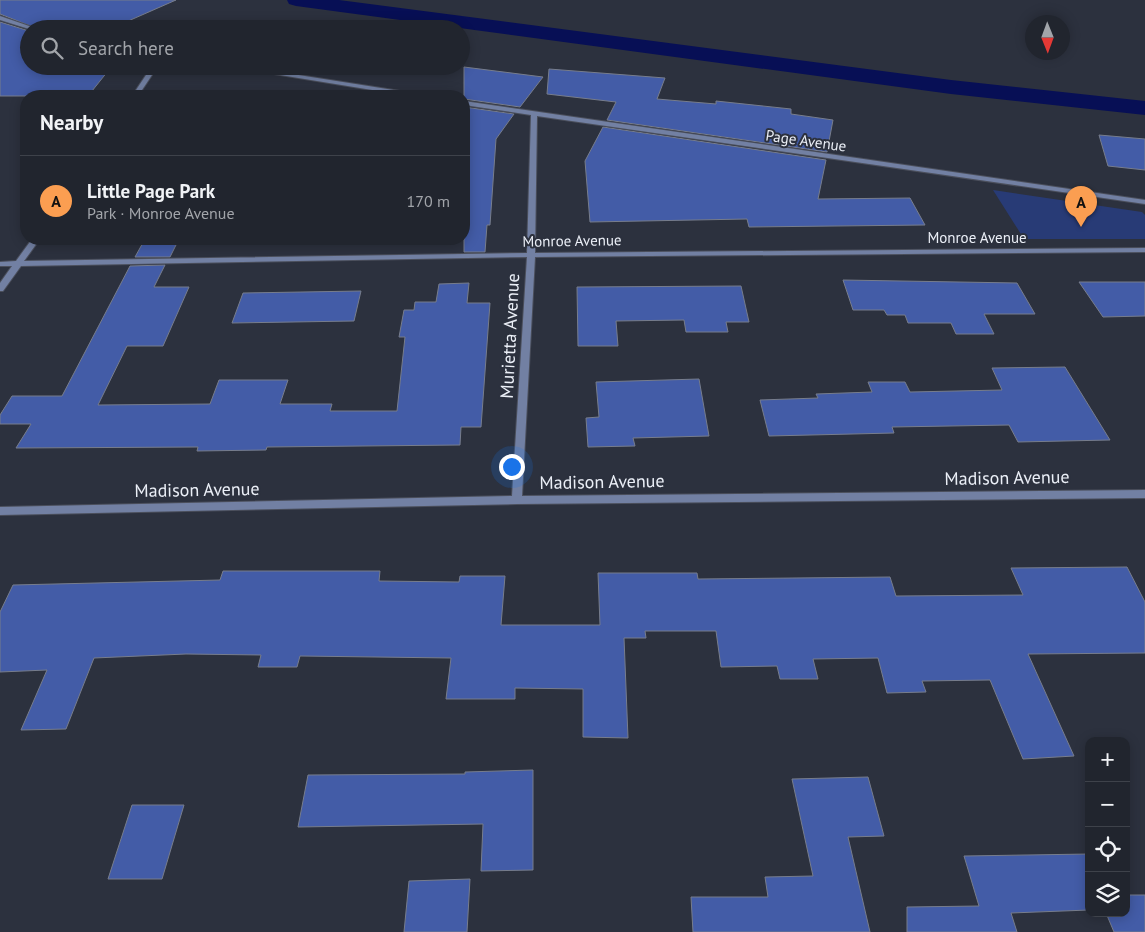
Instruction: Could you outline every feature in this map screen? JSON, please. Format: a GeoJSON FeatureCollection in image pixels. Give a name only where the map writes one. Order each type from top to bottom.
{"type":"FeatureCollection","features":[{"type":"Feature","properties":{"kind":"street"},"geometry":{"type":"LineString","coordinates":[[0,18],[20,25]]}},
{"type":"Feature","properties":{"kind":"street"},"geometry":{"type":"LineString","coordinates":[[138,90],[149,75]]}},
{"type":"Feature","properties":{"kind":"street"},"geometry":{"type":"LineString","coordinates":[[285,75],[381,90]]}},
{"type":"Feature","properties":{"kind":"street","name":"Page Avenue"},"geometry":{"type":"LineString","coordinates":[[470,104],[1145,202]]}},
{"type":"Feature","properties":{"kind":"street","name":"Murietta Avenue"},"geometry":{"type":"LineString","coordinates":[[516,500],[530,255],[534,114]]}},
{"type":"Feature","properties":{"kind":"street"},"geometry":{"type":"LineString","coordinates":[[0,289],[32,245]]}},
{"type":"Feature","properties":{"kind":"street","name":"Monroe Avenue"},"geometry":{"type":"LineString","coordinates":[[0,264],[530,255],[1145,250]]}},
{"type":"Feature","properties":{"kind":"street","name":"Madison Avenue"},"geometry":{"type":"LineString","coordinates":[[0,512],[516,500],[1145,494]]}},
{"type":"Feature","properties":{"kind":"shaded area"},"geometry":{"type":"Polygon","coordinates":[[[993,190],[1142,212],[1145,215],[1145,239],[1024,239],[993,190]]]}},
{"type":"Feature","properties":{"kind":"building"},"geometry":{"type":"Polygon","coordinates":[[[0,0],[176,0],[130,20],[20,20],[20,22],[0,14],[0,0]]]}},
{"type":"Feature","properties":{"kind":"building"},"geometry":{"type":"Polygon","coordinates":[[[0,22],[20,28],[20,75],[105,75],[93,90],[20,90],[20,96],[0,96],[0,22]]]}},
{"type":"Feature","properties":{"kind":"building"},"geometry":{"type":"Polygon","coordinates":[[[470,68],[543,77],[520,107],[470,100],[470,90],[464,90],[464,75],[470,75],[470,68]]]}},
{"type":"Feature","properties":{"kind":"building"},"geometry":{"type":"Polygon","coordinates":[[[549,69],[665,78],[657,99],[716,104],[716,101],[791,109],[791,114],[833,120],[827,152],[607,120],[616,102],[547,94],[549,69]]]}},
{"type":"Feature","properties":{"kind":"building"},"geometry":{"type":"Polygon","coordinates":[[[470,108],[514,114],[496,139],[490,225],[487,225],[485,252],[464,252],[464,245],[470,245],[470,108]]]}},
{"type":"Feature","properties":{"kind":"building"},"geometry":{"type":"Polygon","coordinates":[[[603,127],[826,160],[818,199],[910,198],[925,225],[749,227],[747,219],[590,222],[585,161],[603,127]]]}},
{"type":"Feature","properties":{"kind":"building"},"geometry":{"type":"Polygon","coordinates":[[[1099,135],[1145,139],[1145,170],[1108,166],[1099,135]]]}},
{"type":"Feature","properties":{"kind":"building"},"geometry":{"type":"Polygon","coordinates":[[[142,245],[176,245],[170,257],[135,257],[142,245]]]}},
{"type":"Feature","properties":{"kind":"building"},"geometry":{"type":"Polygon","coordinates":[[[165,265],[154,287],[189,287],[163,346],[127,346],[98,405],[210,404],[219,380],[288,380],[280,404],[332,404],[330,411],[397,411],[405,337],[399,337],[404,310],[414,310],[415,302],[436,302],[439,284],[469,283],[467,303],[490,303],[481,427],[461,427],[460,445],[267,447],[266,450],[197,451],[198,447],[16,448],[31,424],[0,424],[0,415],[12,396],[62,396],[130,266],[165,265]]]}},
{"type":"Feature","properties":{"kind":"building"},"geometry":{"type":"Polygon","coordinates":[[[843,280],[1017,283],[1035,314],[984,314],[994,334],[956,334],[951,323],[908,323],[905,315],[887,315],[884,310],[853,310],[843,280]]]}},
{"type":"Feature","properties":{"kind":"building"},"geometry":{"type":"Polygon","coordinates":[[[1079,282],[1145,282],[1145,316],[1103,317],[1079,282]]]}},
{"type":"Feature","properties":{"kind":"building"},"geometry":{"type":"Polygon","coordinates":[[[741,286],[749,322],[726,322],[728,332],[686,332],[684,320],[616,321],[618,346],[578,346],[577,287],[741,286]]]}},
{"type":"Feature","properties":{"kind":"building"},"geometry":{"type":"Polygon","coordinates":[[[361,291],[354,321],[232,323],[243,293],[361,291]]]}},
{"type":"Feature","properties":{"kind":"building"},"geometry":{"type":"Polygon","coordinates":[[[1065,367],[1110,440],[1018,442],[1009,425],[892,427],[894,433],[769,436],[760,400],[818,398],[816,394],[872,392],[868,382],[905,382],[910,392],[1002,390],[992,368],[1065,367]]]}},
{"type":"Feature","properties":{"kind":"building"},"geometry":{"type":"Polygon","coordinates":[[[699,379],[709,436],[633,438],[635,446],[588,447],[586,418],[599,417],[596,382],[699,379]]]}},
{"type":"Feature","properties":{"kind":"building"},"geometry":{"type":"Polygon","coordinates":[[[1127,567],[1145,602],[1145,653],[1028,654],[1074,756],[1023,759],[990,680],[922,681],[926,692],[887,693],[878,658],[813,659],[818,679],[780,679],[777,666],[721,667],[716,631],[645,631],[646,638],[624,638],[628,738],[583,737],[583,689],[515,688],[515,699],[446,699],[451,658],[300,656],[297,667],[258,667],[261,655],[186,654],[94,658],[66,729],[21,730],[47,670],[0,672],[0,612],[13,585],[220,580],[223,571],[380,571],[379,581],[459,582],[460,576],[505,576],[501,625],[600,625],[598,573],[697,573],[698,579],[890,577],[896,596],[1023,595],[1011,568],[1127,567]]]}},
{"type":"Feature","properties":{"kind":"building"},"geometry":{"type":"Polygon","coordinates":[[[533,770],[533,870],[481,871],[483,824],[298,827],[308,775],[465,774],[465,772],[533,770]]]}},
{"type":"Feature","properties":{"kind":"building"},"geometry":{"type":"Polygon","coordinates":[[[868,777],[884,836],[848,837],[870,932],[693,932],[691,897],[768,897],[765,877],[813,876],[792,779],[868,777]]]}},
{"type":"Feature","properties":{"kind":"building"},"geometry":{"type":"Polygon","coordinates":[[[132,805],[184,805],[162,879],[108,879],[132,805]]]}},
{"type":"Feature","properties":{"kind":"building"},"geometry":{"type":"Polygon","coordinates":[[[1085,854],[1085,910],[1011,913],[1017,932],[907,932],[907,907],[979,906],[964,856],[1085,854]]]}},
{"type":"Feature","properties":{"kind":"building"},"geometry":{"type":"Polygon","coordinates":[[[470,879],[467,932],[404,932],[409,881],[470,879]]]}},
{"type":"Feature","properties":{"kind":"building"},"geometry":{"type":"Polygon","coordinates":[[[1130,895],[1145,895],[1145,932],[1114,932],[1108,917],[1130,917],[1130,895]]]}},
{"type":"Feature","properties":{"kind":"waterway"},"geometry":{"type":"LineString","coordinates":[[296,0],[447,20]]}},
{"type":"Feature","properties":{"kind":"waterway"},"geometry":{"type":"LineString","coordinates":[[470,23],[951,87],[1145,108]]}},
{"type":"Feature","properties":{"kind":"place","name":"Little Page Park"},"geometry":{"type":"Point","coordinates":[1081,227]}}]}
